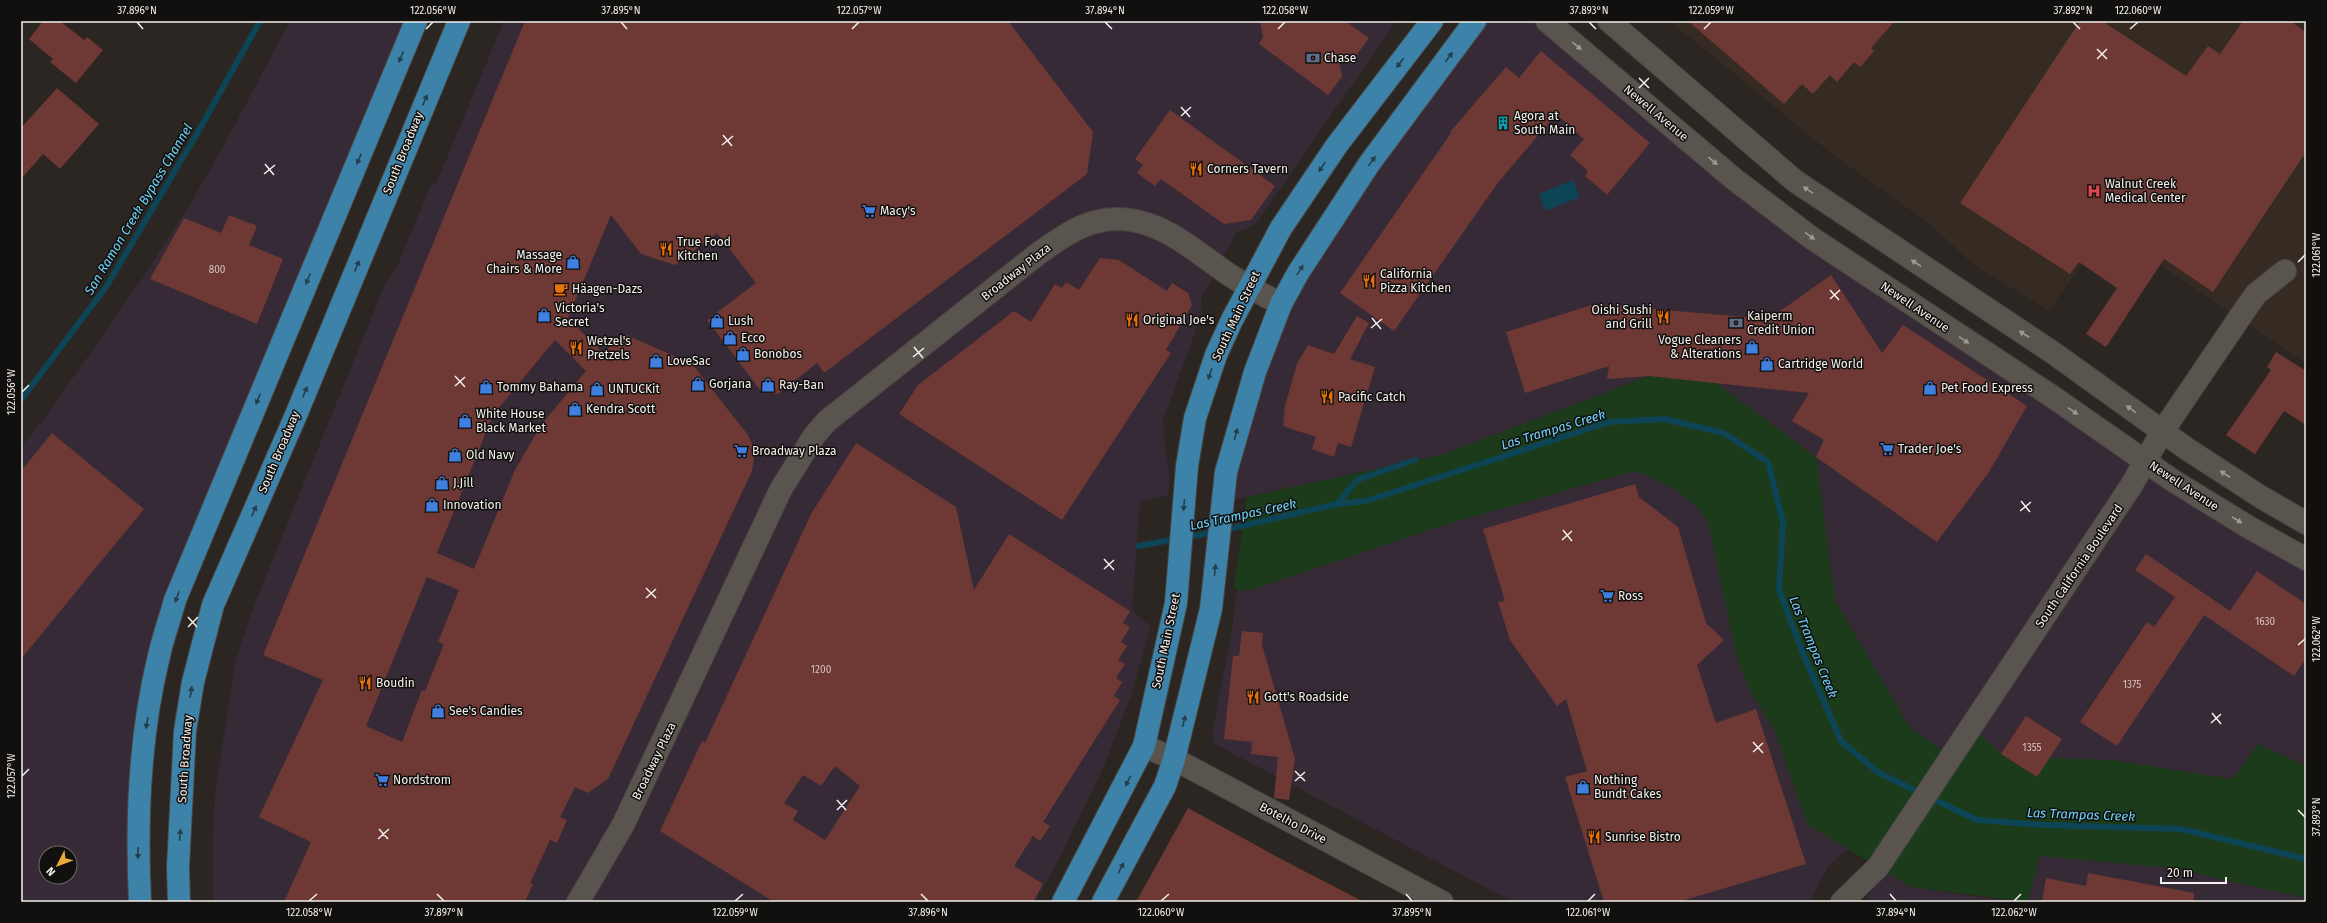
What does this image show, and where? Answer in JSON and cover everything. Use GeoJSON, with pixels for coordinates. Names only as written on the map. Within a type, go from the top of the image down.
{"type":"FeatureCollection","features":[{"type":"Feature","properties":{"kind":"main road"},"geometry":{"type":"LineString","coordinates":[[140,902],[138,855],[144,741],[158,656],[175,600],[416,21]]}},
{"type":"Feature","properties":{"kind":"main road","name":"South Broadway"},"geometry":{"type":"LineString","coordinates":[[179,902],[178,867],[185,731],[193,682],[213,605],[296,414],[459,21]]}},
{"type":"Feature","properties":{"kind":"main road","name":"South Main Street"},"geometry":{"type":"LineString","coordinates":[[1063,902],[1127,783],[1144,746],[1176,603],[1187,466],[1196,418],[1216,356],[1249,287],[1281,228],[1337,145],[1432,21]]}},
{"type":"Feature","properties":{"kind":"main road"},"geometry":{"type":"LineString","coordinates":[[1103,902],[1164,786],[1174,759],[1211,609],[1226,472],[1255,372],[1281,304],[1298,273],[1369,164],[1476,21]]}},
{"type":"Feature","properties":{"kind":"street","name":"Newell Avenue"},"geometry":{"type":"LineString","coordinates":[[1547,21],[1734,179],[1813,239],[2053,397],[2145,461],[2250,528],[2306,559]]}},
{"type":"Feature","properties":{"kind":"street"},"geometry":{"type":"LineString","coordinates":[[1609,21],[1795,181],[2052,352],[2162,432],[2261,497],[2306,523]]}},
{"type":"Feature","properties":{"kind":"street","name":"Broadway Plaza"},"geometry":{"type":"LineString","coordinates":[[578,902],[623,825],[781,489],[814,436],[827,421],[1039,253],[1054,242],[1093,222],[1114,218],[1160,227],[1194,248],[1249,287],[1281,304]]}},
{"type":"Feature","properties":{"kind":"street","name":"South California Boulevard"},"geometry":{"type":"LineString","coordinates":[[1842,902],[1878,867],[2131,486],[2162,432],[2256,294],[2285,271]]}},
{"type":"Feature","properties":{"kind":"street","name":"Botelho Drive"},"geometry":{"type":"LineString","coordinates":[[1144,746],[1174,759],[1442,902]]}},
{"type":"Feature","properties":{"kind":"street","name":"South California Boulevard"},"geometry":{"type":"LineString","coordinates":[[1866,902],[1878,867]]}},
{"type":"Feature","properties":{"kind":"shaded area"},"geometry":{"type":"Polygon","coordinates":[[[290,21],[416,21],[158,656],[140,902],[21,902],[21,447],[45,418],[146,273],[192,201],[229,136],[290,21]]]}},
{"type":"Feature","properties":{"kind":"shaded area","name":"Broadway Plaza"},"geometry":{"type":"Polygon","coordinates":[[[504,21],[1396,21],[1255,225],[1236,233],[1201,299],[1202,313],[1162,423],[1165,432],[1164,440],[1170,478],[1168,495],[1140,502],[1132,610],[1141,620],[1151,625],[1132,693],[1103,768],[1060,857],[1035,902],[213,902],[213,828],[216,787],[236,658],[257,598],[384,287],[396,269],[431,185],[436,184],[504,21]]]}},
{"type":"Feature","properties":{"kind":"shaded area"},"geometry":{"type":"Polygon","coordinates":[[[1475,21],[1547,21],[1734,179],[2306,559],[2306,766],[2258,744],[2233,779],[2112,760],[2050,758],[2037,777],[2001,754],[1951,756],[1910,728],[1835,600],[1816,457],[1649,376],[1444,454],[1223,502],[1269,337],[1475,21]]]}},
{"type":"Feature","properties":{"kind":"shaded area","name":"Walnut Creek Medical Center"},"geometry":{"type":"Polygon","coordinates":[[[1670,21],[2306,21],[2306,363],[2106,229],[2049,311],[1970,262],[1934,227],[1832,154],[1670,21]]]}},
{"type":"Feature","properties":{"kind":"shaded area"},"geometry":{"type":"Polygon","coordinates":[[[1634,471],[1660,480],[1681,492],[1699,508],[1708,523],[1750,691],[1774,729],[1808,825],[1849,848],[1828,866],[1810,902],[1513,902],[1215,744],[1212,735],[1232,631],[1237,591],[1254,589],[1444,525],[1634,471]]]}},
{"type":"Feature","properties":{"kind":"shaded area"},"geometry":{"type":"Polygon","coordinates":[[[2040,856],[2172,868],[2306,898],[2306,902],[2028,902],[2040,856]]]}},
{"type":"Feature","properties":{"kind":"shaded area"},"geometry":{"type":"Polygon","coordinates":[[[1878,867],[1911,887],[2015,902],[1866,902],[1878,867]]]}},
{"type":"Feature","properties":{"kind":"green space"},"geometry":{"type":"Polygon","coordinates":[[[1649,376],[1716,383],[1816,457],[1835,600],[1910,728],[1951,756],[1972,727],[2001,754],[2037,777],[2049,758],[2112,760],[2233,779],[2258,744],[2306,766],[2306,898],[2172,868],[2040,856],[2028,902],[1911,887],[1808,825],[1774,729],[1750,691],[1737,658],[1708,523],[1693,504],[1676,490],[1634,471],[1444,525],[1254,589],[1237,591],[1234,586],[1247,497],[1444,454],[1649,376]]]}},
{"type":"Feature","properties":{"kind":"water"},"geometry":{"type":"Polygon","coordinates":[[[1573,180],[1580,197],[1545,211],[1539,194],[1573,180]]]}},
{"type":"Feature","properties":{"kind":"building"},"geometry":{"type":"Polygon","coordinates":[[[43,21],[60,21],[84,40],[87,37],[103,50],[76,83],[50,62],[53,59],[29,39],[43,21]]]}},
{"type":"Feature","properties":{"kind":"building"},"geometry":{"type":"Polygon","coordinates":[[[525,21],[1008,21],[1093,132],[1087,174],[824,373],[817,363],[778,394],[761,391],[707,320],[756,283],[717,233],[675,265],[641,254],[611,215],[568,318],[603,353],[624,334],[692,364],[748,435],[755,451],[752,471],[608,779],[588,793],[575,787],[560,817],[567,820],[557,843],[550,840],[530,883],[533,884],[525,902],[284,902],[311,842],[259,817],[323,680],[263,655],[525,21]],[[555,340],[493,415],[437,553],[474,569],[515,470],[541,425],[586,371],[555,340]],[[427,577],[366,726],[402,742],[422,690],[425,691],[444,644],[438,642],[459,590],[427,577]]]}},
{"type":"Feature","properties":{"kind":"building","name":"Chase"},"geometry":{"type":"Polygon","coordinates":[[[1260,21],[1345,21],[1369,38],[1355,57],[1339,59],[1342,77],[1328,95],[1259,44],[1263,37],[1260,21]]]}},
{"type":"Feature","properties":{"kind":"building"},"geometry":{"type":"Polygon","coordinates":[[[1688,21],[1895,21],[1871,48],[1874,51],[1860,67],[1854,62],[1837,82],[1830,75],[1813,94],[1802,84],[1784,104],[1688,21]]]}},
{"type":"Feature","properties":{"kind":"building"},"geometry":{"type":"Polygon","coordinates":[[[2080,21],[2102,21],[2186,76],[2208,46],[2220,54],[2243,21],[2290,21],[2306,32],[2306,152],[2213,292],[2164,259],[2106,347],[2086,334],[2117,288],[2079,262],[2070,274],[1960,203],[2080,21]]]}},
{"type":"Feature","properties":{"kind":"building"},"geometry":{"type":"Polygon","coordinates":[[[1541,51],[1650,143],[1607,195],[1585,176],[1588,171],[1570,155],[1584,139],[1556,114],[1497,184],[1394,331],[1340,293],[1451,133],[1450,132],[1506,67],[1519,78],[1541,51]]]}},
{"type":"Feature","properties":{"kind":"building"},"geometry":{"type":"Polygon","coordinates":[[[57,88],[99,124],[60,169],[43,154],[21,179],[21,128],[57,88]]]}},
{"type":"Feature","properties":{"kind":"building","name":"Corners Tavern"},"geometry":{"type":"Polygon","coordinates":[[[1170,110],[1275,186],[1251,220],[1224,224],[1161,179],[1155,186],[1137,173],[1143,165],[1135,159],[1170,110]]]}},
{"type":"Feature","properties":{"kind":"building"},"geometry":{"type":"Polygon","coordinates":[[[229,215],[257,226],[249,245],[283,259],[257,324],[150,279],[184,218],[221,233],[229,215]]]}},
{"type":"Feature","properties":{"kind":"building"},"geometry":{"type":"Polygon","coordinates":[[[1100,258],[1119,260],[1167,291],[1172,283],[1188,293],[1192,305],[1166,350],[1171,353],[1062,520],[899,414],[918,385],[1014,311],[1031,322],[1055,284],[1062,288],[1066,282],[1079,290],[1100,258]]]}},
{"type":"Feature","properties":{"kind":"building"},"geometry":{"type":"Polygon","coordinates":[[[1831,275],[1882,353],[1903,325],[2027,406],[1989,472],[1937,542],[1816,457],[1824,440],[1792,421],[1809,393],[1649,376],[1607,379],[1609,366],[1525,393],[1506,332],[1595,304],[1769,319],[1831,275]]]}},
{"type":"Feature","properties":{"kind":"building"},"geometry":{"type":"Polygon","coordinates":[[[1357,316],[1369,323],[1350,359],[1375,367],[1351,447],[1338,443],[1334,457],[1312,449],[1316,437],[1283,426],[1285,406],[1297,364],[1308,345],[1334,354],[1357,316]]]}},
{"type":"Feature","properties":{"kind":"building"},"geometry":{"type":"Polygon","coordinates":[[[2276,352],[2306,371],[2306,425],[2284,411],[2255,454],[2226,435],[2271,370],[2267,367],[2276,352]]]}},
{"type":"Feature","properties":{"kind":"building"},"geometry":{"type":"Polygon","coordinates":[[[52,433],[144,509],[21,659],[21,471],[52,433]]]}},
{"type":"Feature","properties":{"kind":"building"},"geometry":{"type":"Polygon","coordinates":[[[856,443],[956,507],[974,590],[1009,534],[1130,611],[1123,623],[1130,627],[1121,642],[1127,646],[1118,660],[1125,664],[1116,678],[1122,682],[1114,696],[1120,700],[1043,822],[1050,826],[1040,841],[1033,836],[1014,866],[1043,884],[1033,902],[774,902],[660,831],[702,741],[705,743],[811,514],[856,443]],[[835,766],[821,786],[803,775],[784,803],[798,811],[793,820],[825,840],[860,786],[835,766]]]}},
{"type":"Feature","properties":{"kind":"building"},"geometry":{"type":"Polygon","coordinates":[[[1635,484],[1639,497],[1678,527],[1706,623],[1724,640],[1697,665],[1716,723],[1756,709],[1806,864],[1678,902],[1604,902],[1565,777],[1587,771],[1566,699],[1557,706],[1510,640],[1498,602],[1505,601],[1483,529],[1635,484]]]}},
{"type":"Feature","properties":{"kind":"building"},"geometry":{"type":"Polygon","coordinates":[[[2146,554],[2230,611],[2257,571],[2306,604],[2306,658],[2294,676],[2204,615],[2117,746],[2080,722],[2147,622],[2154,627],[2175,597],[2135,570],[2146,554]]]}},
{"type":"Feature","properties":{"kind":"building","name":"Gott's Roadside"},"geometry":{"type":"Polygon","coordinates":[[[1242,631],[1263,633],[1262,645],[1295,759],[1289,800],[1274,798],[1278,757],[1251,754],[1252,742],[1224,739],[1233,656],[1239,656],[1242,631]]]}},
{"type":"Feature","properties":{"kind":"building"},"geometry":{"type":"Polygon","coordinates":[[[2026,716],[2062,739],[2037,777],[2001,754],[2026,716]]]}},
{"type":"Feature","properties":{"kind":"building"},"geometry":{"type":"Polygon","coordinates":[[[1188,808],[1281,859],[1364,902],[1136,902],[1188,808]]]}},
{"type":"Feature","properties":{"kind":"building"},"geometry":{"type":"Polygon","coordinates":[[[2088,873],[2194,893],[2194,902],[2042,902],[2046,878],[2086,886],[2088,873]]]}},
{"type":"Feature","properties":{"kind":"waterway","name":"San Ramon Creek Bypass Channel"},"geometry":{"type":"LineString","coordinates":[[21,400],[106,287],[198,132],[260,21]]}},
{"type":"Feature","properties":{"kind":"waterway","name":"Las Trampas Creek"},"geometry":{"type":"LineString","coordinates":[[1224,530],[1337,504],[1366,501],[1609,422],[1665,419],[1724,433],[1768,462],[1783,522],[1779,590],[1804,656],[1841,741],[1879,773],[1977,820],[2045,825],[2181,829],[2306,859]]}},
{"type":"Feature","properties":{"kind":"waterway"},"geometry":{"type":"LineString","coordinates":[[1337,504],[1357,480],[1415,460]]}},
{"type":"Feature","properties":{"kind":"waterway","name":"Las Trampas Creek"},"geometry":{"type":"LineString","coordinates":[[1138,546],[1215,532]]}},
{"type":"Feature","properties":{"kind":"place","name":"Chase"},"geometry":{"type":"Point","coordinates":[1313,58]}},
{"type":"Feature","properties":{"kind":"place","name":"Agora at South Main"},"geometry":{"type":"Point","coordinates":[1503,123]}},
{"type":"Feature","properties":{"kind":"place","name":"Corners Tavern"},"geometry":{"type":"Point","coordinates":[1196,169]}},
{"type":"Feature","properties":{"kind":"place","name":"Walnut Creek Medical Center"},"geometry":{"type":"Point","coordinates":[2094,191]}},
{"type":"Feature","properties":{"kind":"place","name":"Macy's"},"geometry":{"type":"Point","coordinates":[869,211]}},
{"type":"Feature","properties":{"kind":"place","name":"True Food Kitchen"},"geometry":{"type":"Point","coordinates":[666,249]}},
{"type":"Feature","properties":{"kind":"place","name":"Massage Chairs & More"},"geometry":{"type":"Point","coordinates":[573,262]}},
{"type":"Feature","properties":{"kind":"place","name":"California Pizza Kitchen"},"geometry":{"type":"Point","coordinates":[1369,281]}},
{"type":"Feature","properties":{"kind":"place","name":"Häagen-Dazs"},"geometry":{"type":"Point","coordinates":[561,289]}},
{"type":"Feature","properties":{"kind":"place","name":"Victoria's Secret"},"geometry":{"type":"Point","coordinates":[544,315]}},
{"type":"Feature","properties":{"kind":"place","name":"Oishi Sushi and Grill"},"geometry":{"type":"Point","coordinates":[1663,317]}},
{"type":"Feature","properties":{"kind":"place","name":"Original Joe's"},"geometry":{"type":"Point","coordinates":[1132,320]}},
{"type":"Feature","properties":{"kind":"place","name":"Lush"},"geometry":{"type":"Point","coordinates":[717,321]}},
{"type":"Feature","properties":{"kind":"place","name":"Kaiperm Credit Union"},"geometry":{"type":"Point","coordinates":[1736,323]}},
{"type":"Feature","properties":{"kind":"place","name":"Ecco"},"geometry":{"type":"Point","coordinates":[730,338]}},
{"type":"Feature","properties":{"kind":"place","name":"Vogue Cleaners & Alterations"},"geometry":{"type":"Point","coordinates":[1752,347]}},
{"type":"Feature","properties":{"kind":"place","name":"Wetzel's Pretzels"},"geometry":{"type":"Point","coordinates":[576,348]}},
{"type":"Feature","properties":{"kind":"place","name":"Bonobos"},"geometry":{"type":"Point","coordinates":[743,354]}},
{"type":"Feature","properties":{"kind":"place","name":"LoveSac"},"geometry":{"type":"Point","coordinates":[656,361]}},
{"type":"Feature","properties":{"kind":"place","name":"Cartridge World"},"geometry":{"type":"Point","coordinates":[1767,364]}},
{"type":"Feature","properties":{"kind":"place","name":"Gorjana"},"geometry":{"type":"Point","coordinates":[698,384]}},
{"type":"Feature","properties":{"kind":"place","name":"Ray-Ban"},"geometry":{"type":"Point","coordinates":[768,385]}},
{"type":"Feature","properties":{"kind":"place","name":"Tommy Bahama"},"geometry":{"type":"Point","coordinates":[486,387]}},
{"type":"Feature","properties":{"kind":"place","name":"Pet Food Express"},"geometry":{"type":"Point","coordinates":[1930,388]}},
{"type":"Feature","properties":{"kind":"place","name":"UNTUCKit"},"geometry":{"type":"Point","coordinates":[597,389]}},
{"type":"Feature","properties":{"kind":"place","name":"Pacific Catch"},"geometry":{"type":"Point","coordinates":[1327,397]}},
{"type":"Feature","properties":{"kind":"place","name":"Kendra Scott"},"geometry":{"type":"Point","coordinates":[575,409]}},
{"type":"Feature","properties":{"kind":"place","name":"White House Black Market"},"geometry":{"type":"Point","coordinates":[465,421]}},
{"type":"Feature","properties":{"kind":"place","name":"Trader Joe's"},"geometry":{"type":"Point","coordinates":[1887,449]}},
{"type":"Feature","properties":{"kind":"place","name":"Broadway Plaza"},"geometry":{"type":"Point","coordinates":[741,451]}},
{"type":"Feature","properties":{"kind":"place","name":"Old Navy"},"geometry":{"type":"Point","coordinates":[455,455]}},
{"type":"Feature","properties":{"kind":"place","name":"J.Jill"},"geometry":{"type":"Point","coordinates":[442,483]}},
{"type":"Feature","properties":{"kind":"place","name":"Innovation"},"geometry":{"type":"Point","coordinates":[432,505]}},
{"type":"Feature","properties":{"kind":"place","name":"Ross"},"geometry":{"type":"Point","coordinates":[1607,596]}},
{"type":"Feature","properties":{"kind":"place","name":"Boudin"},"geometry":{"type":"Point","coordinates":[365,683]}},
{"type":"Feature","properties":{"kind":"place","name":"Gott's Roadside"},"geometry":{"type":"Point","coordinates":[1253,697]}},
{"type":"Feature","properties":{"kind":"place","name":"See's Candies"},"geometry":{"type":"Point","coordinates":[438,711]}},
{"type":"Feature","properties":{"kind":"place","name":"Nordstrom"},"geometry":{"type":"Point","coordinates":[382,780]}},
{"type":"Feature","properties":{"kind":"place","name":"Nothing Bundt Cakes"},"geometry":{"type":"Point","coordinates":[1583,787]}},
{"type":"Feature","properties":{"kind":"place","name":"Sunrise Bistro"},"geometry":{"type":"Point","coordinates":[1594,837]}}]}
